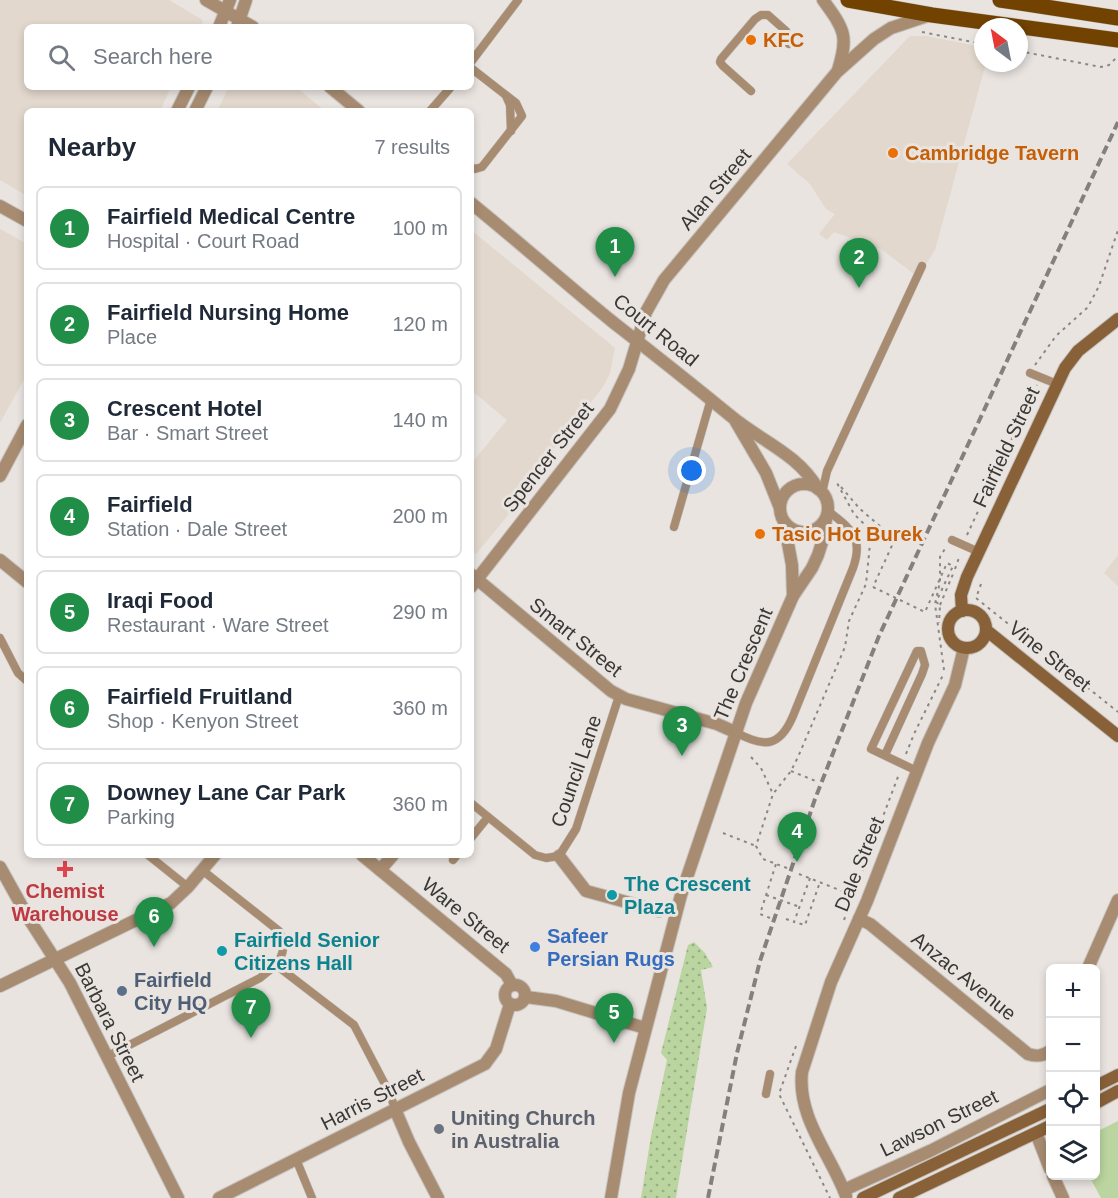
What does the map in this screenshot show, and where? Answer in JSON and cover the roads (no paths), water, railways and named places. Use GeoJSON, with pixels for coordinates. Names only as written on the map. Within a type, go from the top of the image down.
{"type":"FeatureCollection","features":[{"type":"Feature","properties":{"kind":"main road"},"geometry":{"type":"LineString","coordinates":[[848,0],[932,15],[1112,39]]}},
{"type":"Feature","properties":{"kind":"main road"},"geometry":{"type":"LineString","coordinates":[[1000,0],[1116,18]]}},
{"type":"Feature","properties":{"kind":"main road","name":"Fairfield Street"},"geometry":{"type":"LineString","coordinates":[[962,611],[961,595],[1057,384],[1070,360],[1078,351],[1118,319]]}},
{"type":"Feature","properties":{"kind":"main road"},"geometry":{"type":"LineString","coordinates":[[962,611],[974,611],[986,624],[985,635],[979,644],[964,648],[953,642],[949,631],[952,619],[962,611]]}},
{"type":"Feature","properties":{"kind":"main road","name":"Vine Street"},"geometry":{"type":"LineString","coordinates":[[986,630],[1118,736]]}},
{"type":"Feature","properties":{"kind":"main road"},"geometry":{"type":"LineString","coordinates":[[1100,1084],[1118,1075]]}},
{"type":"Feature","properties":{"kind":"main road"},"geometry":{"type":"LineString","coordinates":[[1100,1100],[1118,1091]]}},
{"type":"Feature","properties":{"kind":"main road","name":"Lawson Street"},"geometry":{"type":"LineString","coordinates":[[863,1198],[1046,1111]]}},
{"type":"Feature","properties":{"kind":"main road"},"geometry":{"type":"LineString","coordinates":[[899,1198],[1046,1128]]}},
{"type":"Feature","properties":{"kind":"street"},"geometry":{"type":"LineString","coordinates":[[206,0],[229,6],[239,23]]}},
{"type":"Feature","properties":{"kind":"street"},"geometry":{"type":"LineString","coordinates":[[239,23],[246,0]]}},
{"type":"Feature","properties":{"kind":"street","name":"Alan Street"},"geometry":{"type":"LineString","coordinates":[[823,0],[843,31],[845,43],[837,72]]}},
{"type":"Feature","properties":{"kind":"street"},"geometry":{"type":"LineString","coordinates":[[220,24],[229,6]]}},
{"type":"Feature","properties":{"kind":"street","name":"Alan Street"},"geometry":{"type":"LineString","coordinates":[[637,340],[651,301],[664,280],[837,72],[874,39],[891,28],[909,20],[932,15]]}},
{"type":"Feature","properties":{"kind":"street"},"geometry":{"type":"LineString","coordinates":[[178,108],[188,90]]}},
{"type":"Feature","properties":{"kind":"street"},"geometry":{"type":"LineString","coordinates":[[196,108],[206,90]]}},
{"type":"Feature","properties":{"kind":"street"},"geometry":{"type":"LineString","coordinates":[[334,90],[355,108]]}},
{"type":"Feature","properties":{"kind":"street","name":"Court Road"},"geometry":{"type":"LineString","coordinates":[[474,205],[734,418],[795,461],[812,478],[820,491]]}},
{"type":"Feature","properties":{"kind":"street"},"geometry":{"type":"LineString","coordinates":[[0,206],[24,219]]}},
{"type":"Feature","properties":{"kind":"street","name":"Spencer Street"},"geometry":{"type":"LineString","coordinates":[[474,579],[610,409],[622,387],[637,340]]}},
{"type":"Feature","properties":{"kind":"street","name":"Court Road"},"geometry":{"type":"LineString","coordinates":[[734,418],[761,465],[780,508]]}},
{"type":"Feature","properties":{"kind":"street"},"geometry":{"type":"LineString","coordinates":[[0,476],[24,431]]}},
{"type":"Feature","properties":{"kind":"street"},"geometry":{"type":"LineString","coordinates":[[797,486],[811,486],[820,491],[826,499],[827,515],[824,536],[812,568],[793,596],[792,565],[780,508],[785,494],[797,486]]}},
{"type":"Feature","properties":{"kind":"street"},"geometry":{"type":"LineString","coordinates":[[784,522],[795,531],[802,532],[816,529],[827,515]]}},
{"type":"Feature","properties":{"kind":"street"},"geometry":{"type":"LineString","coordinates":[[0,560],[24,580]]}},
{"type":"Feature","properties":{"kind":"street","name":"Smart Street"},"geometry":{"type":"LineString","coordinates":[[474,581],[619,696],[717,724],[735,732]]}},
{"type":"Feature","properties":{"kind":"street","name":"The Crescent"},"geometry":{"type":"LineString","coordinates":[[611,1198],[629,1093],[676,912],[735,732],[793,596]]}},
{"type":"Feature","properties":{"kind":"street","name":"Dale Street"},"geometry":{"type":"LineString","coordinates":[[845,1193],[816,1133],[803,1098],[802,1072],[831,982],[859,919],[916,771],[956,685],[964,648]]}},
{"type":"Feature","properties":{"kind":"street"},"geometry":{"type":"LineString","coordinates":[[559,856],[586,891],[659,911]]}},
{"type":"Feature","properties":{"kind":"street"},"geometry":{"type":"LineString","coordinates":[[0,986],[171,903],[212,858]]}},
{"type":"Feature","properties":{"kind":"street","name":"Ware Street"},"geometry":{"type":"LineString","coordinates":[[366,858],[506,974],[512,985]]}},
{"type":"Feature","properties":{"kind":"street"},"geometry":{"type":"LineString","coordinates":[[380,870],[390,858]]}},
{"type":"Feature","properties":{"kind":"street","name":"Barbara Street"},"geometry":{"type":"LineString","coordinates":[[0,867],[29,920],[70,983],[178,1198]]}},
{"type":"Feature","properties":{"kind":"street"},"geometry":{"type":"LineString","coordinates":[[1090,964],[1118,900]]}},
{"type":"Feature","properties":{"kind":"street","name":"Anzac Avenue"},"geometry":{"type":"LineString","coordinates":[[859,919],[870,924],[1028,1054],[1036,1057],[1046,1054]]}},
{"type":"Feature","properties":{"kind":"street"},"geometry":{"type":"LineString","coordinates":[[512,985],[523,988],[526,997],[518,1006],[510,1005],[506,1001],[506,992],[512,985]]}},
{"type":"Feature","properties":{"kind":"street"},"geometry":{"type":"LineString","coordinates":[[526,997],[566,1004],[645,1028]]}},
{"type":"Feature","properties":{"kind":"street","name":"Harris Street"},"geometry":{"type":"LineString","coordinates":[[219,1198],[489,1060],[496,1049],[510,1005]]}},
{"type":"Feature","properties":{"kind":"street","name":"Lawson Street"},"geometry":{"type":"LineString","coordinates":[[845,1193],[1046,1092]]}},
{"type":"Feature","properties":{"kind":"street"},"geometry":{"type":"LineString","coordinates":[[395,1109],[438,1198]]}},
{"type":"Feature","properties":{"kind":"street"},"geometry":{"type":"LineString","coordinates":[[1036,1133],[1046,1158]]}},
{"type":"Feature","properties":{"kind":"street"},"geometry":{"type":"LineString","coordinates":[[1055,1180],[1063,1198]]}},
{"type":"Feature","properties":{"kind":"lane"},"geometry":{"type":"LineString","coordinates":[[474,58],[518,0]]}},
{"type":"Feature","properties":{"kind":"lane"},"geometry":{"type":"LineString","coordinates":[[751,91],[723,66],[721,59],[761,15],[768,15],[786,31],[790,39],[789,45]]}},
{"type":"Feature","properties":{"kind":"lane"},"geometry":{"type":"LineString","coordinates":[[474,70],[516,103],[521,112],[519,121],[482,167],[474,168]]}},
{"type":"Feature","properties":{"kind":"lane"},"geometry":{"type":"LineString","coordinates":[[433,108],[448,90]]}},
{"type":"Feature","properties":{"kind":"lane"},"geometry":{"type":"LineString","coordinates":[[820,491],[827,471],[922,266]]}},
{"type":"Feature","properties":{"kind":"lane"},"geometry":{"type":"LineString","coordinates":[[1030,373],[1057,384]]}},
{"type":"Feature","properties":{"kind":"lane"},"geometry":{"type":"LineString","coordinates":[[674,527],[711,399]]}},
{"type":"Feature","properties":{"kind":"lane"},"geometry":{"type":"LineString","coordinates":[[735,732],[754,742],[768,742],[782,735],[792,720],[856,560],[857,544],[853,532],[827,515]]}},
{"type":"Feature","properties":{"kind":"lane"},"geometry":{"type":"LineString","coordinates":[[952,540],[979,552]]}},
{"type":"Feature","properties":{"kind":"lane"},"geometry":{"type":"LineString","coordinates":[[0,638],[18,673],[24,678]]}},
{"type":"Feature","properties":{"kind":"lane"},"geometry":{"type":"LineString","coordinates":[[885,755],[922,674],[925,664],[921,651],[917,651],[871,750],[916,771]]}},
{"type":"Feature","properties":{"kind":"lane","name":"Council Lane"},"geometry":{"type":"LineString","coordinates":[[474,805],[534,855],[546,858],[559,856],[576,829],[619,696]]}},
{"type":"Feature","properties":{"kind":"lane"},"geometry":{"type":"LineString","coordinates":[[474,834],[488,817]]}},
{"type":"Feature","properties":{"kind":"lane"},"geometry":{"type":"LineString","coordinates":[[152,858],[188,887]]}},
{"type":"Feature","properties":{"kind":"lane"},"geometry":{"type":"LineString","coordinates":[[106,1057],[260,978],[282,957],[284,942],[279,932],[202,870]]}},
{"type":"Feature","properties":{"kind":"lane"},"geometry":{"type":"LineString","coordinates":[[276,965],[357,1029],[390,1094],[395,1109]]}},
{"type":"Feature","properties":{"kind":"lane"},"geometry":{"type":"LineString","coordinates":[[766,1094],[770,1074]]}},
{"type":"Feature","properties":{"kind":"lane"},"geometry":{"type":"LineString","coordinates":[[296,1159],[312,1198]]}},
{"type":"Feature","properties":{"kind":"railway"},"geometry":{"type":"LineString","coordinates":[[708,1198],[737,1053],[760,961],[815,799],[879,636],[1118,122]]}},
{"type":"Feature","properties":{"kind":"place","name":"KFC"},"geometry":{"type":"Point","coordinates":[751,40]}},
{"type":"Feature","properties":{"kind":"place","name":"Cambridge Tavern"},"geometry":{"type":"Point","coordinates":[893,153]}},
{"type":"Feature","properties":{"kind":"place","name":"Fairfield Medical Centre"},"geometry":{"type":"Point","coordinates":[615,277]}},
{"type":"Feature","properties":{"kind":"place","name":"Fairfield Nursing Home"},"geometry":{"type":"Point","coordinates":[859,288]}},
{"type":"Feature","properties":{"kind":"place","name":"Tasic Hot Burek"},"geometry":{"type":"Point","coordinates":[760,534]}},
{"type":"Feature","properties":{"kind":"place","name":"Crescent Hotel"},"geometry":{"type":"Point","coordinates":[682,756]}},
{"type":"Feature","properties":{"kind":"place","name":"Fairfield"},"geometry":{"type":"Point","coordinates":[797,862]}},
{"type":"Feature","properties":{"kind":"place","name":"Chemist Warehouse"},"geometry":{"type":"Point","coordinates":[65,869]}},
{"type":"Feature","properties":{"kind":"place","name":"The Crescent Plaza"},"geometry":{"type":"Point","coordinates":[612,895]}},
{"type":"Feature","properties":{"kind":"place","name":"Fairfield Fruitland"},"geometry":{"type":"Point","coordinates":[154,947]}},
{"type":"Feature","properties":{"kind":"place","name":"Safeer Persian Rugs"},"geometry":{"type":"Point","coordinates":[535,947]}},
{"type":"Feature","properties":{"kind":"place","name":"Fairfield Senior Citizens Hall"},"geometry":{"type":"Point","coordinates":[222,951]}},
{"type":"Feature","properties":{"kind":"place","name":"Fairfield City HQ"},"geometry":{"type":"Point","coordinates":[122,991]}},
{"type":"Feature","properties":{"kind":"place","name":"Downey Lane Car Park"},"geometry":{"type":"Point","coordinates":[251,1038]}},
{"type":"Feature","properties":{"kind":"place","name":"Iraqi Food"},"geometry":{"type":"Point","coordinates":[614,1043]}},
{"type":"Feature","properties":{"kind":"place","name":"Uniting Church in Australia"},"geometry":{"type":"Point","coordinates":[439,1129]}}]}
